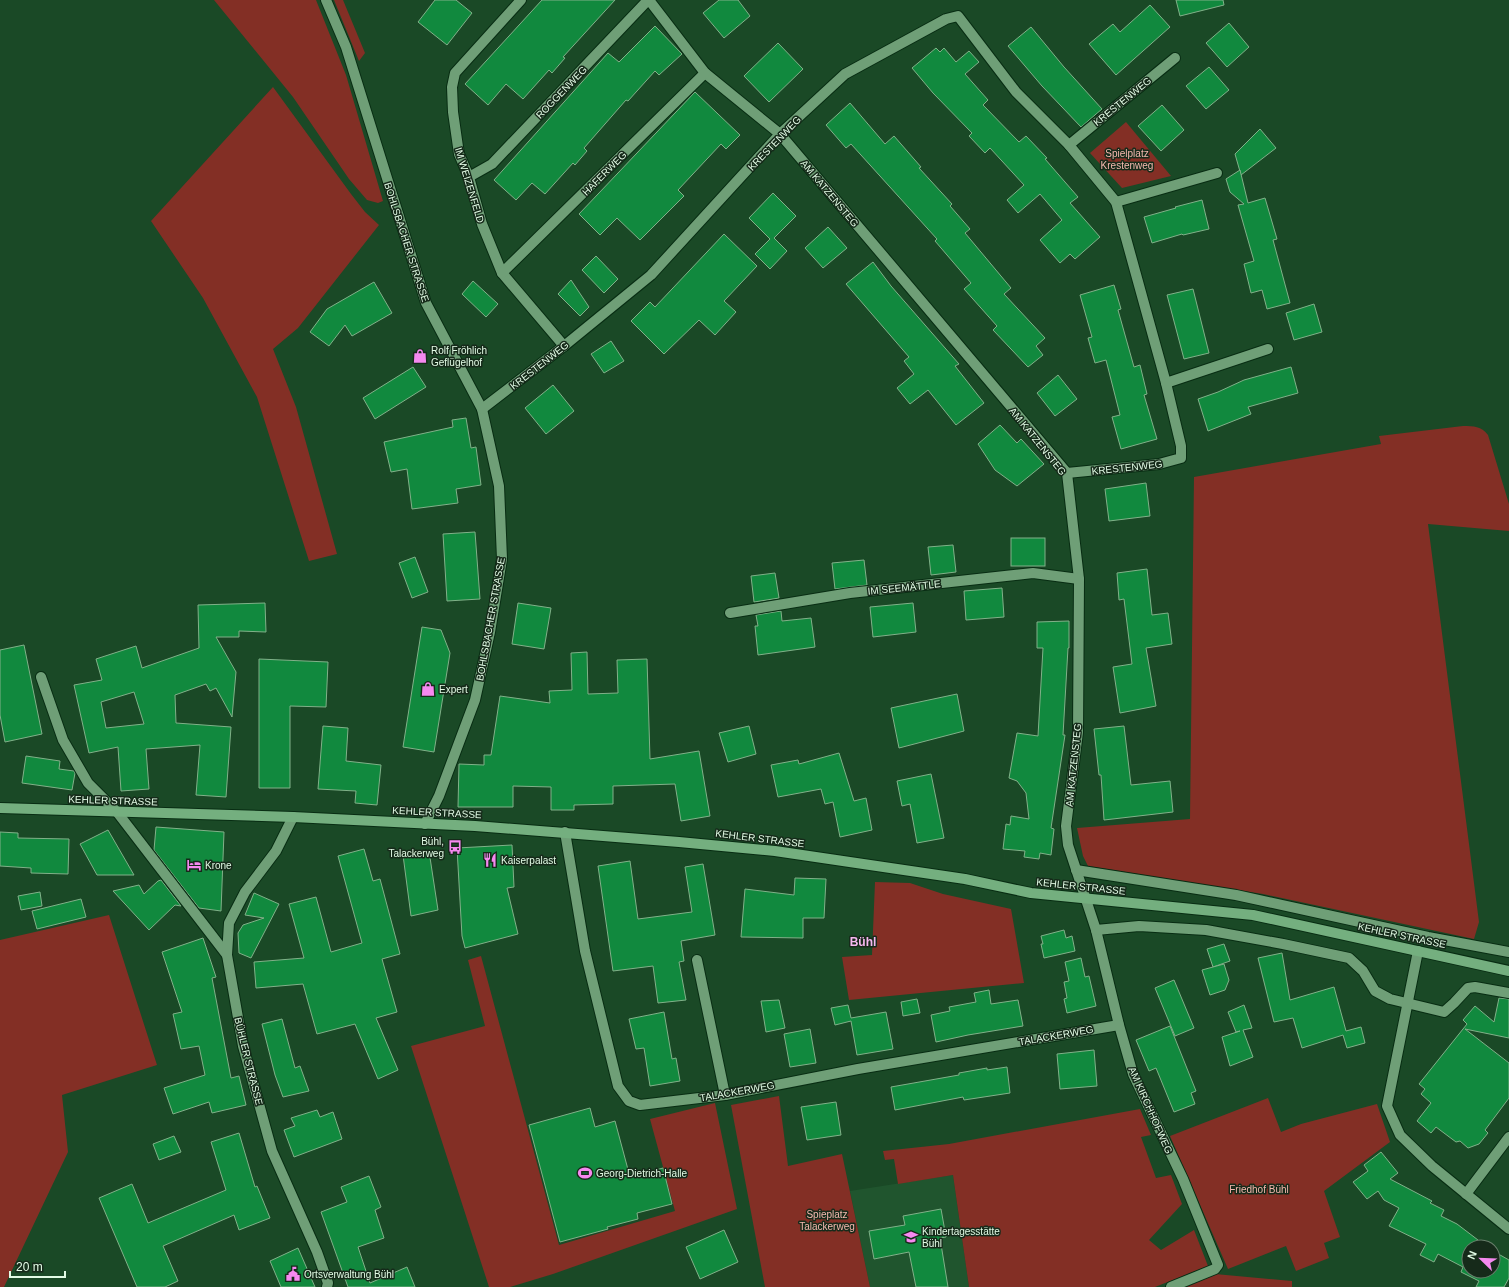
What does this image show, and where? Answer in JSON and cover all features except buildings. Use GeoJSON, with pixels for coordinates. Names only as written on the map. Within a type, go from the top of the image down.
{"type":"FeatureCollection","features":[{"type":"Feature","properties":{"kind":"main road","name":"KEHLER STRASSE"},"geometry":{"type":"LineString","coordinates":[[0,808],[293,817],[425,824],[565,832],[775,851],[965,879],[1031,893],[1253,915],[1509,971]]}},
{"type":"Feature","properties":{"kind":"street","name":"BOHLSBACHER STRASSE"},"geometry":{"type":"LineString","coordinates":[[326,0],[346,47],[426,303],[482,410],[499,486],[502,559],[490,632],[475,700],[439,796],[425,824]]}},
{"type":"Feature","properties":{"kind":"street","name":"IM WEIZENFELD"},"geometry":{"type":"LineString","coordinates":[[521,0],[455,73],[452,87],[453,112],[459,154],[469,177],[482,224],[502,273],[564,346]]}},
{"type":"Feature","properties":{"kind":"street","name":"ROGGENWEG"},"geometry":{"type":"LineString","coordinates":[[469,177],[492,164],[649,0]]}},
{"type":"Feature","properties":{"kind":"street"},"geometry":{"type":"LineString","coordinates":[[649,0],[705,73],[780,134]]}},
{"type":"Feature","properties":{"kind":"street","name":"KRESTENWEG"},"geometry":{"type":"LineString","coordinates":[[482,410],[564,346],[650,275],[780,134],[845,74],[946,19],[958,16],[1016,92],[1069,145],[1116,202],[1182,446],[1181,458],[1159,464],[1067,473]]}},
{"type":"Feature","properties":{"kind":"street","name":"KRESTENWEG"},"geometry":{"type":"LineString","coordinates":[[1069,145],[1175,58]]}},
{"type":"Feature","properties":{"kind":"street","name":"HAFERWEG"},"geometry":{"type":"LineString","coordinates":[[502,273],[705,73]]}},
{"type":"Feature","properties":{"kind":"street","name":"AM KATZENSTEG"},"geometry":{"type":"LineString","coordinates":[[780,134],[1067,473],[1079,579],[1078,732],[1066,826],[1068,845],[1087,898]]}},
{"type":"Feature","properties":{"kind":"street"},"geometry":{"type":"LineString","coordinates":[[1116,202],[1217,173]]}},
{"type":"Feature","properties":{"kind":"street"},"geometry":{"type":"LineString","coordinates":[[1166,383],[1268,349]]}},
{"type":"Feature","properties":{"kind":"street","name":"IM SEEMÄTTLE"},"geometry":{"type":"LineString","coordinates":[[730,613],[850,593],[1033,573],[1079,579]]}},
{"type":"Feature","properties":{"kind":"street"},"geometry":{"type":"LineString","coordinates":[[41,676],[64,740],[88,782],[117,812],[227,955]]}},
{"type":"Feature","properties":{"kind":"street","name":"BÜHLER STRASSE"},"geometry":{"type":"LineString","coordinates":[[293,817],[276,851],[245,892],[229,923],[227,955],[243,1046],[272,1152],[317,1252],[328,1283],[327,1287]]}},
{"type":"Feature","properties":{"kind":"street","name":"TALACKERWEG"},"geometry":{"type":"LineString","coordinates":[[565,832],[585,951],[618,1086],[629,1100],[640,1105],[725,1095],[858,1069],[1119,1025]]}},
{"type":"Feature","properties":{"kind":"street"},"geometry":{"type":"LineString","coordinates":[[1076,870],[1236,895],[1428,937],[1509,952]]}},
{"type":"Feature","properties":{"kind":"street","name":"AM KIRCHHOFWEG"},"geometry":{"type":"LineString","coordinates":[[1087,898],[1133,1074],[1183,1179],[1218,1264],[1215,1269],[1171,1287]]}},
{"type":"Feature","properties":{"kind":"street"},"geometry":{"type":"LineString","coordinates":[[1096,930],[1139,926],[1206,930],[1349,958],[1364,971],[1375,991],[1390,999],[1408,1002],[1444,1012],[1468,988],[1475,987],[1509,993]]}},
{"type":"Feature","properties":{"kind":"street"},"geometry":{"type":"LineString","coordinates":[[1418,951],[1387,1106],[1400,1135],[1432,1166],[1509,1228]]}},
{"type":"Feature","properties":{"kind":"street"},"geometry":{"type":"LineString","coordinates":[[697,960],[725,1095]]}},
{"type":"Feature","properties":{"kind":"street"},"geometry":{"type":"LineString","coordinates":[[1466,1194],[1509,1138]]}},
{"type":"Feature","properties":{"kind":"shaded area","name":"Kindertagesstätte Bühl"},"geometry":{"type":"Polygon","coordinates":[[[953,1175],[969,1287],[870,1287],[850,1191],[953,1175]]]}},
{"type":"Feature","properties":{"kind":"green space"},"geometry":{"type":"Polygon","coordinates":[[[214,0],[316,0],[346,75],[383,201],[378,203],[367,200],[349,179],[293,97],[214,0]]]}},
{"type":"Feature","properties":{"kind":"green space"},"geometry":{"type":"Polygon","coordinates":[[[334,0],[343,0],[365,53],[359,61],[334,0]]]}},
{"type":"Feature","properties":{"kind":"green space"},"geometry":{"type":"Polygon","coordinates":[[[273,87],[351,194],[365,212],[379,225],[298,328],[273,349],[296,407],[337,554],[309,561],[257,397],[203,298],[151,221],[273,87]]]}},
{"type":"Feature","properties":{"kind":"green space","name":"Spielplatz Krestenweg"},"geometry":{"type":"Polygon","coordinates":[[[1126,122],[1171,176],[1122,188],[1090,153],[1126,122]]]}},
{"type":"Feature","properties":{"kind":"green space"},"geometry":{"type":"Polygon","coordinates":[[[1463,426],[1477,427],[1488,435],[1509,504],[1509,531],[1428,524],[1479,922],[1474,939],[1263,894],[1088,866],[1083,856],[1077,828],[1190,819],[1194,477],[1381,444],[1379,436],[1463,426]]]}},
{"type":"Feature","properties":{"kind":"green space"},"geometry":{"type":"Polygon","coordinates":[[[875,882],[910,883],[943,894],[1011,909],[1024,983],[849,1000],[842,957],[872,955],[875,882]]]}},
{"type":"Feature","properties":{"kind":"green space"},"geometry":{"type":"Polygon","coordinates":[[[109,915],[157,1065],[62,1095],[68,1152],[4,1287],[0,1287],[0,940],[109,915]]]}},
{"type":"Feature","properties":{"kind":"green space"},"geometry":{"type":"Polygon","coordinates":[[[481,956],[559,1245],[675,1211],[650,1119],[715,1103],[737,1209],[553,1274],[510,1287],[489,1287],[411,1046],[485,1026],[468,960],[481,956]]]}},
{"type":"Feature","properties":{"kind":"green space","name":"Spieplatz Talackerweg"},"geometry":{"type":"Polygon","coordinates":[[[779,1096],[788,1166],[842,1154],[870,1287],[765,1287],[731,1105],[779,1096]]]}},
{"type":"Feature","properties":{"kind":"green space","name":"Friedhof Bühl"},"geometry":{"type":"Polygon","coordinates":[[[1268,1098],[1281,1132],[1301,1124],[1377,1104],[1390,1142],[1324,1191],[1340,1237],[1324,1243],[1329,1258],[1296,1271],[1286,1246],[1228,1269],[1170,1136],[1268,1098]]]}},
{"type":"Feature","properties":{"kind":"green space"},"geometry":{"type":"Polygon","coordinates":[[[1140,1109],[1151,1135],[1141,1137],[1156,1178],[1171,1175],[1182,1204],[1149,1240],[1161,1250],[1194,1230],[1208,1266],[1155,1287],[969,1287],[953,1175],[898,1184],[894,1159],[885,1160],[883,1151],[949,1144],[1140,1109]]]}},
{"type":"Feature","properties":{"kind":"green space"},"geometry":{"type":"Polygon","coordinates":[[[1215,1274],[1292,1281],[1292,1287],[1185,1287],[1215,1274]]]}},
{"type":"Feature","properties":{"kind":"place","name":"Rolf Fröhlich Geflügelhof"},"geometry":{"type":"Point","coordinates":[420,356]}},
{"type":"Feature","properties":{"kind":"place","name":"Expert"},"geometry":{"type":"Point","coordinates":[428,689]}},
{"type":"Feature","properties":{"kind":"place","name":"Bühl, Talackerweg"},"geometry":{"type":"Point","coordinates":[455,847]}},
{"type":"Feature","properties":{"kind":"place","name":"Kaiserpalast"},"geometry":{"type":"Point","coordinates":[490,860]}},
{"type":"Feature","properties":{"kind":"place","name":"Krone"},"geometry":{"type":"Point","coordinates":[194,865]}},
{"type":"Feature","properties":{"kind":"place","name":"Georg-Dietrich-Halle"},"geometry":{"type":"Point","coordinates":[585,1173]}},
{"type":"Feature","properties":{"kind":"place","name":"Kindertagesstätte Bühl"},"geometry":{"type":"Point","coordinates":[911,1237]}},
{"type":"Feature","properties":{"kind":"place","name":"Ortsverwaltung Bühl"},"geometry":{"type":"Point","coordinates":[293,1274]}},
{"type":"Feature","properties":{"kind":"district","name":"Bühl"},"geometry":{"type":"Point","coordinates":[863,942]}}]}
